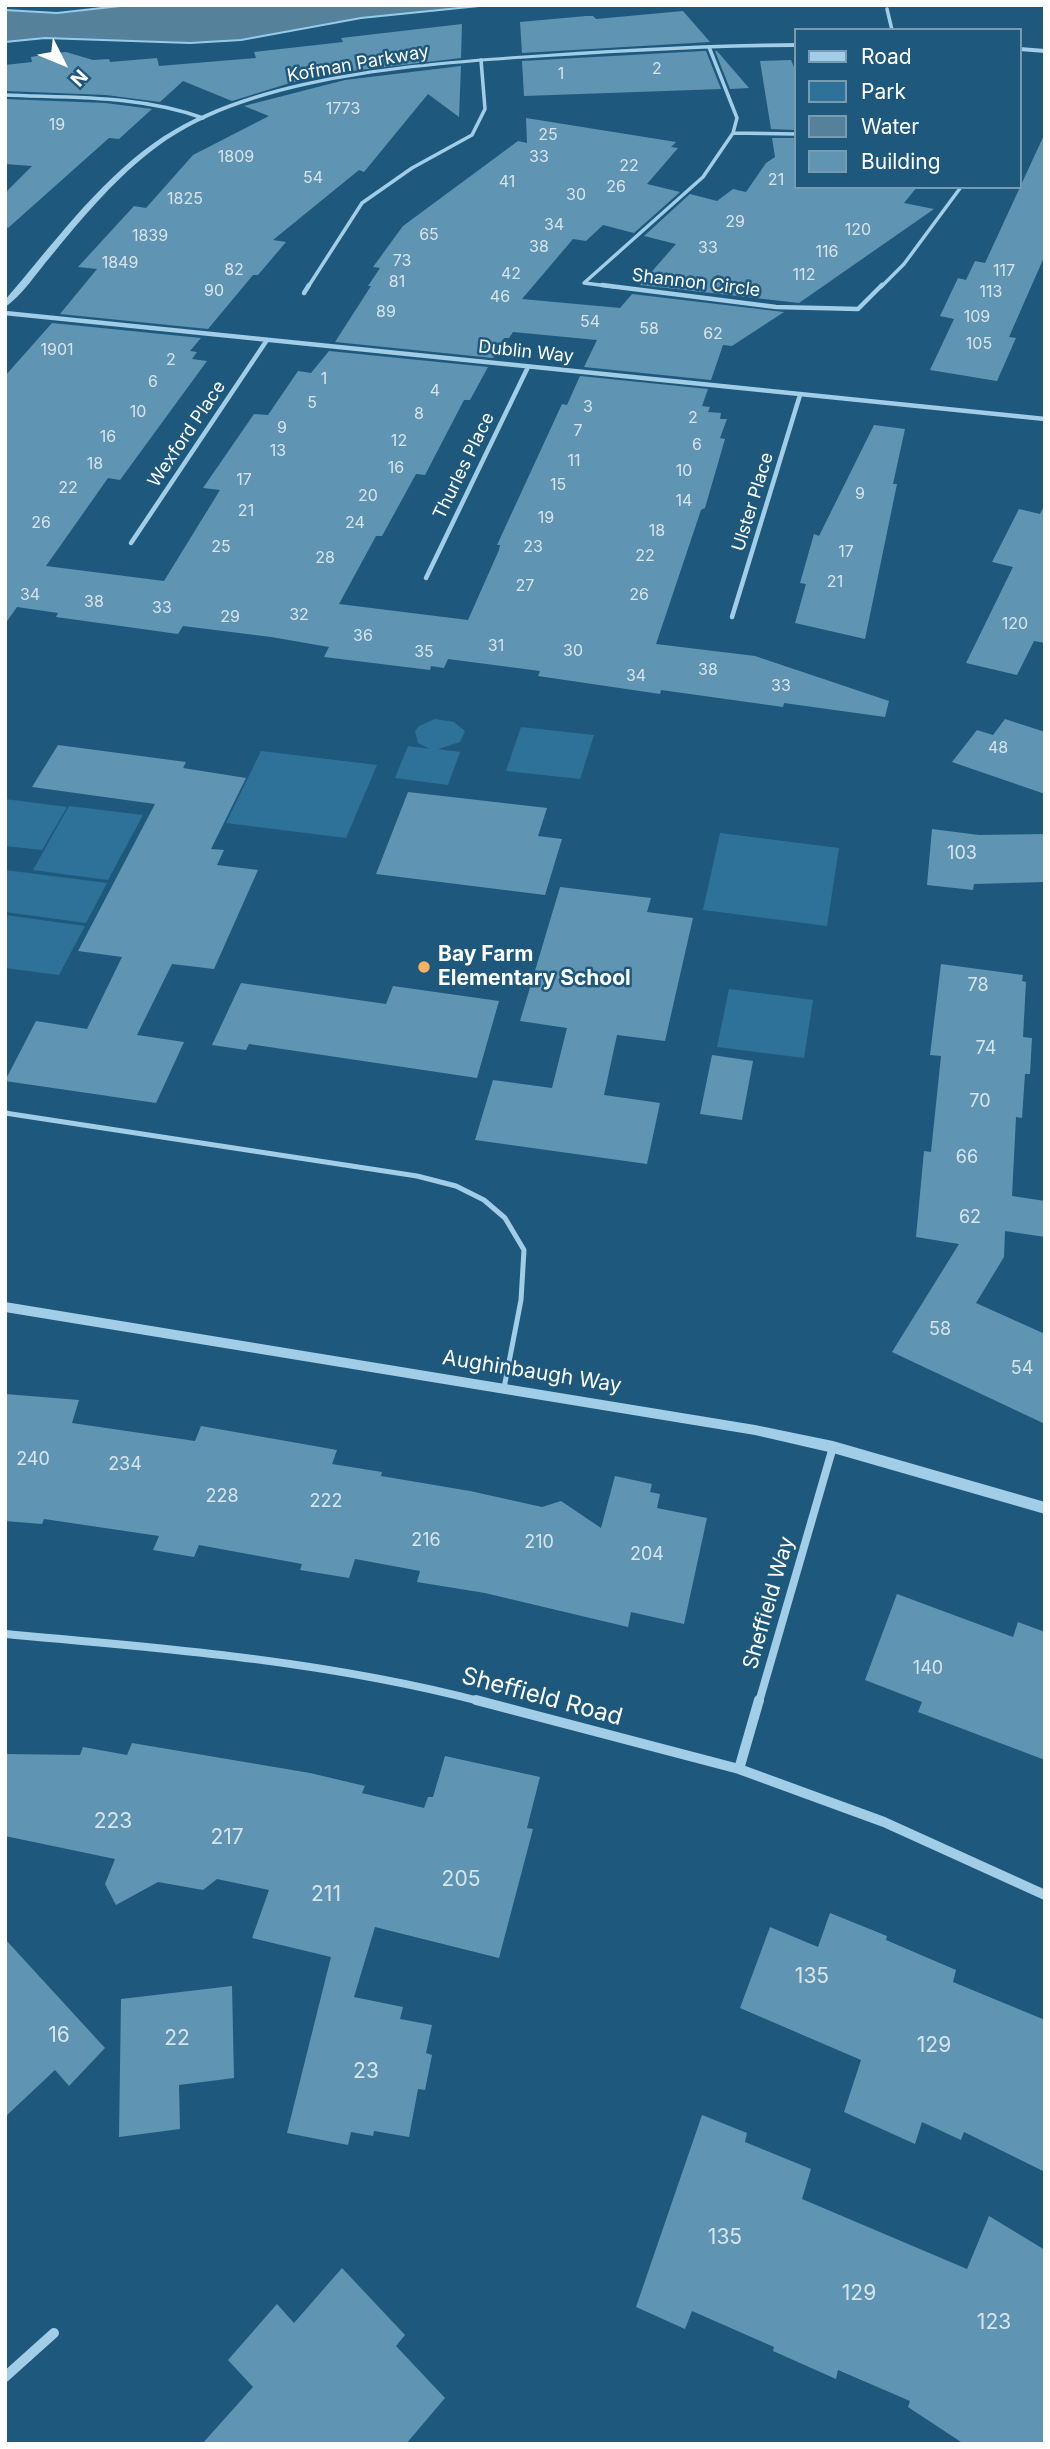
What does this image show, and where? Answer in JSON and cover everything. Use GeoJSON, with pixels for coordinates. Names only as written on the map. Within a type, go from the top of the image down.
{"type":"FeatureCollection","features":[{"type":"Feature","properties":{"kind":"street"},"geometry":{"type":"LineString","coordinates":[[887,9],[892,28]]}},
{"type":"Feature","properties":{"kind":"street","name":"Kofman Parkway"},"geometry":{"type":"LineString","coordinates":[[5,305],[122,173],[159,142],[204,118],[261,97],[371,73],[481,60],[709,47],[794,45]]}},
{"type":"Feature","properties":{"kind":"street"},"geometry":{"type":"LineString","coordinates":[[709,47],[737,118],[733,133],[794,134]]}},
{"type":"Feature","properties":{"kind":"street"},"geometry":{"type":"LineString","coordinates":[[1022,49],[1045,51]]}},
{"type":"Feature","properties":{"kind":"street"},"geometry":{"type":"LineString","coordinates":[[304,293],[362,203],[412,168],[472,135],[485,109],[481,60]]}},
{"type":"Feature","properties":{"kind":"street"},"geometry":{"type":"LineString","coordinates":[[5,95],[137,101],[173,107],[204,118]]}},
{"type":"Feature","properties":{"kind":"street","name":"Shannon Circle"},"geometry":{"type":"LineString","coordinates":[[733,133],[703,177],[584,283],[776,307],[858,309],[904,264],[960,189]]}},
{"type":"Feature","properties":{"kind":"street","name":"Dublin Way"},"geometry":{"type":"LineString","coordinates":[[5,313],[1045,419]]}},
{"type":"Feature","properties":{"kind":"street","name":"Wexford Place"},"geometry":{"type":"LineString","coordinates":[[131,543],[267,340]]}},
{"type":"Feature","properties":{"kind":"street","name":"Thurles Place"},"geometry":{"type":"LineString","coordinates":[[426,578],[528,366]]}},
{"type":"Feature","properties":{"kind":"street","name":"Ulster Place"},"geometry":{"type":"LineString","coordinates":[[732,617],[800,395]]}},
{"type":"Feature","properties":{"kind":"street","name":"Aughinbaugh Way"},"geometry":{"type":"LineString","coordinates":[[5,1307],[755,1430],[833,1447],[1045,1508]]}},
{"type":"Feature","properties":{"kind":"street","name":"Sheffield Way"},"geometry":{"type":"LineString","coordinates":[[739,1769],[833,1447]]}},
{"type":"Feature","properties":{"kind":"street","name":"Sheffield Road"},"geometry":{"type":"LineString","coordinates":[[5,1634],[193,1651],[419,1685],[739,1769],[884,1822],[1045,1895]]}},
{"type":"Feature","properties":{"kind":"street"},"geometry":{"type":"LineString","coordinates":[[5,2377],[54,2333]]}},
{"type":"Feature","properties":{"kind":"lane"},"geometry":{"type":"LineString","coordinates":[[5,1113],[418,1176],[456,1186],[484,1200],[505,1218],[524,1250],[521,1300],[503,1388]]}},
{"type":"Feature","properties":{"kind":"green space"},"geometry":{"type":"Polygon","coordinates":[[[435,719],[454,722],[465,731],[460,742],[438,749],[460,752],[448,785],[395,778],[408,746],[430,749],[418,743],[415,731],[419,726],[435,719]]]}},
{"type":"Feature","properties":{"kind":"green space"},"geometry":{"type":"Polygon","coordinates":[[[521,727],[594,735],[580,779],[506,771],[521,727]]]}},
{"type":"Feature","properties":{"kind":"green space"},"geometry":{"type":"Polygon","coordinates":[[[261,751],[377,765],[346,838],[226,823],[261,751]]]}},
{"type":"Feature","properties":{"kind":"green space"},"geometry":{"type":"Polygon","coordinates":[[[5,799],[67,807],[42,850],[5,846],[5,799]]]}},
{"type":"Feature","properties":{"kind":"green space"},"geometry":{"type":"Polygon","coordinates":[[[69,806],[143,815],[108,880],[33,870],[69,806]]]}},
{"type":"Feature","properties":{"kind":"green space"},"geometry":{"type":"Polygon","coordinates":[[[720,833],[839,848],[827,926],[703,910],[720,833]]]}},
{"type":"Feature","properties":{"kind":"green space"},"geometry":{"type":"Polygon","coordinates":[[[5,870],[107,883],[86,923],[5,912],[5,870]]]}},
{"type":"Feature","properties":{"kind":"green space"},"geometry":{"type":"Polygon","coordinates":[[[5,915],[85,926],[59,975],[5,968],[5,915]]]}},
{"type":"Feature","properties":{"kind":"green space"},"geometry":{"type":"Polygon","coordinates":[[[729,989],[813,1000],[804,1058],[717,1047],[729,989]]]}},
{"type":"Feature","properties":{"kind":"water"},"geometry":{"type":"Polygon","coordinates":[[[129,5],[489,5],[361,18],[241,40],[190,43],[45,38],[5,42],[5,10],[57,13],[129,5]]]}},
{"type":"Feature","properties":{"kind":"building"},"geometry":{"type":"Polygon","coordinates":[[[683,11],[710,42],[522,53],[520,22],[586,16],[596,19],[683,11]]]}},
{"type":"Feature","properties":{"kind":"building"},"geometry":{"type":"Polygon","coordinates":[[[462,24],[461,58],[343,72],[290,83],[232,101],[183,81],[160,102],[106,95],[5,91],[5,65],[32,62],[31,57],[47,54],[66,52],[93,60],[109,59],[110,62],[157,58],[159,66],[256,58],[254,52],[343,42],[341,38],[462,24]]]}},
{"type":"Feature","properties":{"kind":"building"},"geometry":{"type":"Polygon","coordinates":[[[706,51],[721,89],[524,96],[522,61],[706,51]]]}},
{"type":"Feature","properties":{"kind":"building"},"geometry":{"type":"Polygon","coordinates":[[[717,51],[749,88],[730,89],[717,51]]]}},
{"type":"Feature","properties":{"kind":"building"},"geometry":{"type":"Polygon","coordinates":[[[791,60],[794,67],[794,130],[771,129],[760,61],[791,60]]]}},
{"type":"Feature","properties":{"kind":"building"},"geometry":{"type":"Polygon","coordinates":[[[461,66],[459,117],[428,94],[364,172],[359,170],[273,240],[286,242],[258,275],[253,275],[208,329],[60,314],[97,269],[78,267],[134,206],[146,208],[193,155],[269,116],[244,106],[345,80],[461,66]]]}},
{"type":"Feature","properties":{"kind":"building"},"geometry":{"type":"Polygon","coordinates":[[[5,99],[105,103],[152,109],[119,139],[109,138],[8,228],[5,225],[5,193],[32,166],[5,164],[5,99]]]}},
{"type":"Feature","properties":{"kind":"building"},"geometry":{"type":"Polygon","coordinates":[[[526,118],[676,142],[671,147],[678,148],[647,184],[680,192],[634,233],[603,225],[586,241],[573,239],[522,299],[620,308],[632,294],[784,312],[732,346],[723,345],[711,380],[584,367],[597,340],[513,332],[509,338],[504,338],[493,358],[335,342],[380,268],[373,267],[403,226],[518,141],[527,143],[526,118]]]}},
{"type":"Feature","properties":{"kind":"building"},"geometry":{"type":"Polygon","coordinates":[[[1045,133],[1045,255],[1009,337],[1016,338],[997,381],[930,370],[954,319],[940,316],[958,278],[966,280],[975,261],[985,263],[1019,189],[1022,189],[1022,183],[1045,133]]]}},
{"type":"Feature","properties":{"kind":"building"},"geometry":{"type":"Polygon","coordinates":[[[772,138],[794,138],[794,189],[915,189],[904,203],[934,209],[799,303],[640,285],[676,244],[644,236],[690,194],[717,201],[733,189],[746,192],[766,163],[775,157],[772,138]]]}},
{"type":"Feature","properties":{"kind":"building"},"geometry":{"type":"Polygon","coordinates":[[[52,323],[201,338],[190,351],[197,352],[192,359],[207,361],[120,480],[108,478],[46,566],[164,581],[220,490],[203,488],[254,414],[268,415],[298,371],[311,373],[329,351],[488,367],[470,400],[464,400],[425,475],[416,474],[382,536],[376,536],[339,604],[468,620],[499,550],[500,545],[497,545],[562,404],[567,405],[580,376],[708,389],[702,406],[710,407],[708,412],[721,413],[720,419],[727,419],[720,438],[725,439],[705,508],[701,510],[656,644],[755,656],[889,701],[885,717],[784,703],[783,707],[661,690],[660,694],[538,676],[540,671],[448,659],[444,668],[431,666],[430,670],[324,657],[329,647],[271,637],[183,626],[178,634],[56,617],[58,613],[17,607],[5,624],[5,376],[52,323]]]}},
{"type":"Feature","properties":{"kind":"building"},"geometry":{"type":"Polygon","coordinates":[[[874,425],[905,429],[893,484],[897,484],[865,639],[795,623],[806,584],[800,583],[814,534],[819,536],[874,425]]]}},
{"type":"Feature","properties":{"kind":"building"},"geometry":{"type":"Polygon","coordinates":[[[1045,504],[1045,643],[1034,641],[1017,675],[966,663],[1013,567],[992,562],[1019,509],[1040,514],[1045,504]]]}},
{"type":"Feature","properties":{"kind":"building"},"geometry":{"type":"Polygon","coordinates":[[[1005,719],[1045,732],[1045,794],[952,762],[977,730],[993,735],[1005,719]]]}},
{"type":"Feature","properties":{"kind":"building"},"geometry":{"type":"Polygon","coordinates":[[[58,745],[186,762],[183,768],[246,778],[211,849],[224,850],[217,865],[258,870],[214,969],[172,964],[137,1035],[184,1042],[156,1103],[5,1081],[36,1021],[87,1029],[122,957],[78,951],[155,804],[32,787],[58,745]]]}},
{"type":"Feature","properties":{"kind":"building"},"geometry":{"type":"Polygon","coordinates":[[[408,792],[547,808],[538,836],[562,839],[545,895],[376,874],[408,792]]]}},
{"type":"Feature","properties":{"kind":"building"},"geometry":{"type":"Polygon","coordinates":[[[932,829],[979,835],[1045,834],[1045,882],[974,884],[973,890],[927,885],[932,829]]]}},
{"type":"Feature","properties":{"kind":"building"},"geometry":{"type":"Polygon","coordinates":[[[560,887],[651,898],[647,912],[693,918],[665,1041],[617,1035],[604,1095],[660,1103],[647,1164],[475,1140],[493,1080],[552,1088],[567,1028],[520,1021],[560,887]]]}},
{"type":"Feature","properties":{"kind":"building"},"geometry":{"type":"Polygon","coordinates":[[[941,964],[1023,975],[1022,981],[1026,982],[1023,1037],[1032,1038],[1030,1074],[1025,1074],[1022,1118],[1016,1117],[1012,1196],[1045,1201],[1045,1237],[1005,1231],[1004,1257],[976,1303],[1045,1334],[1045,1424],[892,1352],[959,1244],[916,1237],[924,1151],[931,1152],[941,1056],[930,1055],[941,964]]]}},
{"type":"Feature","properties":{"kind":"building"},"geometry":{"type":"Polygon","coordinates":[[[241,983],[386,1004],[393,986],[499,1001],[477,1078],[249,1044],[246,1050],[212,1045],[241,983]]]}},
{"type":"Feature","properties":{"kind":"building"},"geometry":{"type":"Polygon","coordinates":[[[712,1055],[753,1061],[742,1120],[700,1114],[712,1055]]]}},
{"type":"Feature","properties":{"kind":"building"},"geometry":{"type":"Polygon","coordinates":[[[5,1394],[79,1400],[72,1423],[195,1441],[201,1426],[337,1450],[332,1464],[382,1472],[381,1476],[542,1507],[561,1501],[601,1528],[615,1476],[652,1484],[650,1492],[660,1494],[657,1508],[707,1518],[684,1624],[631,1612],[628,1627],[485,1593],[417,1582],[420,1571],[355,1559],[349,1578],[300,1570],[302,1564],[199,1545],[194,1557],[153,1550],[159,1536],[44,1519],[42,1524],[5,1521],[5,1394]]]}},
{"type":"Feature","properties":{"kind":"building"},"geometry":{"type":"Polygon","coordinates":[[[897,1594],[1013,1637],[1018,1622],[1045,1632],[1045,1760],[918,1712],[922,1702],[865,1680],[897,1594]]]}},
{"type":"Feature","properties":{"kind":"building"},"geometry":{"type":"Polygon","coordinates":[[[132,1743],[310,1773],[365,1786],[362,1793],[424,1808],[428,1797],[433,1797],[445,1756],[540,1777],[527,1828],[533,1829],[499,1958],[375,1927],[354,1997],[403,2007],[400,2019],[432,2025],[426,2053],[432,2055],[425,2090],[418,2089],[409,2137],[374,2131],[373,2136],[351,2132],[348,2145],[287,2133],[331,1957],[252,1938],[269,1890],[217,1879],[203,1890],[158,1882],[116,1905],[105,1884],[115,1859],[5,1836],[5,1754],[80,1755],[83,1747],[127,1755],[132,1743]]]}},
{"type":"Feature","properties":{"kind":"building"},"geometry":{"type":"Polygon","coordinates":[[[830,1913],[887,1936],[886,1940],[956,1970],[953,1982],[1045,2020],[1045,2172],[964,2132],[961,2140],[922,2122],[915,2144],[844,2112],[861,2060],[740,2008],[770,1927],[818,1947],[830,1913]]]}},
{"type":"Feature","properties":{"kind":"building"},"geometry":{"type":"Polygon","coordinates":[[[5,1939],[105,2048],[69,2086],[55,2070],[5,2117],[5,1939]]]}},
{"type":"Feature","properties":{"kind":"building"},"geometry":{"type":"Polygon","coordinates":[[[232,1986],[234,2078],[179,2085],[180,2129],[119,2137],[121,1999],[232,1986]]]}},
{"type":"Feature","properties":{"kind":"building"},"geometry":{"type":"Polygon","coordinates":[[[702,2115],[747,2133],[745,2142],[811,2169],[802,2199],[967,2269],[989,2216],[1045,2250],[1045,2444],[964,2444],[908,2407],[910,2401],[838,2370],[836,2379],[773,2351],[774,2347],[692,2311],[685,2329],[636,2307],[702,2115]]]}},
{"type":"Feature","properties":{"kind":"building"},"geometry":{"type":"Polygon","coordinates":[[[342,2268],[405,2335],[396,2346],[445,2398],[406,2444],[202,2444],[253,2387],[228,2360],[277,2304],[294,2323],[342,2268]]]}},
{"type":"Feature","properties":{"kind":"place","name":"Bay Farm Elementary School"},"geometry":{"type":"Point","coordinates":[424,967]}}]}
